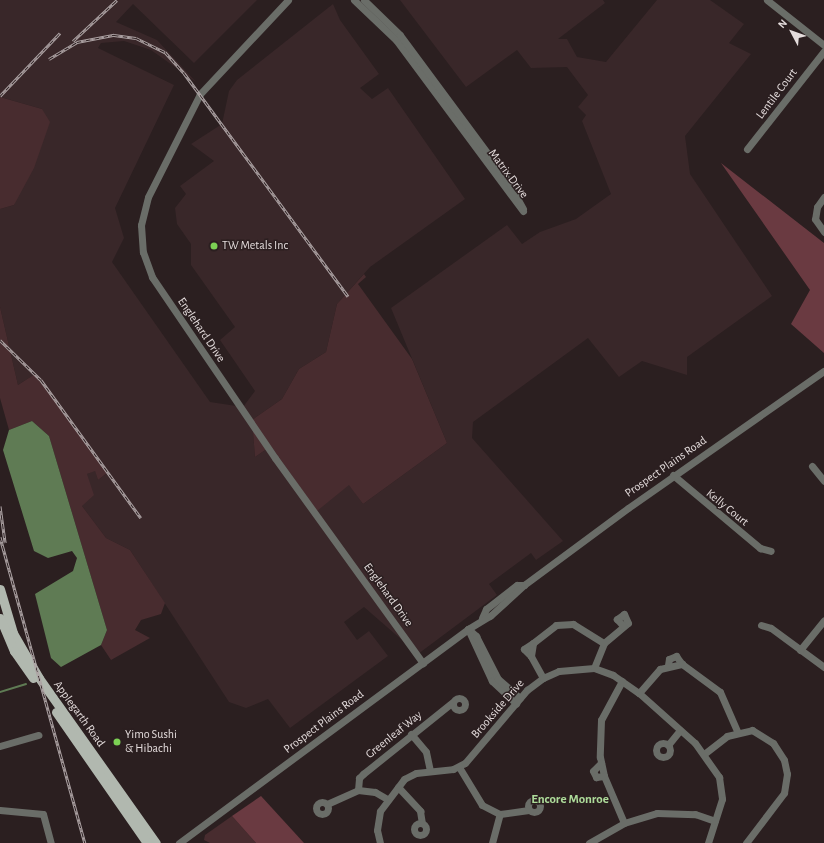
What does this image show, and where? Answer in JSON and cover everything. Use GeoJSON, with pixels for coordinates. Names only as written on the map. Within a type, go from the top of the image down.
{"type":"FeatureCollection","features":[{"type":"Feature","properties":{"kind":"main road","name":"Applegarth Road"},"geometry":{"type":"LineString","coordinates":[[0,590],[13,633],[39,678],[156,843]]}},
{"type":"Feature","properties":{"kind":"main road","name":"Applegarth Road"},"geometry":{"type":"LineString","coordinates":[[0,618],[14,651],[147,843]]}},
{"type":"Feature","properties":{"kind":"street","name":"Englehard Drive"},"geometry":{"type":"LineString","coordinates":[[288,0],[200,94],[148,197],[141,225],[143,252],[152,277],[162,293],[275,458],[423,662]]}},
{"type":"Feature","properties":{"kind":"street","name":"Matrix Drive"},"geometry":{"type":"LineString","coordinates":[[354,0],[396,40],[523,211],[506,178],[400,35],[364,0]]}},
{"type":"Feature","properties":{"kind":"street"},"geometry":{"type":"LineString","coordinates":[[767,0],[824,45]]}},
{"type":"Feature","properties":{"kind":"street","name":"Lentile Court"},"geometry":{"type":"LineString","coordinates":[[747,149],[824,51]]}},
{"type":"Feature","properties":{"kind":"street"},"geometry":{"type":"LineString","coordinates":[[824,197],[815,213],[824,232]]}},
{"type":"Feature","properties":{"kind":"street","name":"Prospect Plains Road"},"geometry":{"type":"LineString","coordinates":[[179,843],[468,629],[482,618],[486,609],[517,585],[524,585],[673,475],[824,371]]}},
{"type":"Feature","properties":{"kind":"street"},"geometry":{"type":"LineString","coordinates":[[812,466],[824,481]]}},
{"type":"Feature","properties":{"kind":"street","name":"Kelly Court"},"geometry":{"type":"LineString","coordinates":[[673,475],[760,548],[772,551]]}},
{"type":"Feature","properties":{"kind":"street"},"geometry":{"type":"LineString","coordinates":[[800,650],[824,620]]}},
{"type":"Feature","properties":{"kind":"street"},"geometry":{"type":"LineString","coordinates":[[543,678],[532,656],[533,644],[556,624],[567,622],[604,643]]}},
{"type":"Feature","properties":{"kind":"street"},"geometry":{"type":"LineString","coordinates":[[761,625],[824,667]]}},
{"type":"Feature","properties":{"kind":"street"},"geometry":{"type":"LineString","coordinates":[[594,668],[604,643],[623,626]]}},
{"type":"Feature","properties":{"kind":"street"},"geometry":{"type":"LineString","coordinates":[[468,629],[476,636],[498,679],[518,700]]}},
{"type":"Feature","properties":{"kind":"street"},"geometry":{"type":"LineString","coordinates":[[639,694],[668,665],[682,664],[720,692],[737,731]]}},
{"type":"Feature","properties":{"kind":"street","name":"Brookside Drive"},"geometry":{"type":"LineString","coordinates":[[458,767],[518,700],[543,678],[559,671],[594,668],[622,681],[639,694],[680,730],[704,754],[721,784],[722,798],[708,843]]}},
{"type":"Feature","properties":{"kind":"street"},"geometry":{"type":"LineString","coordinates":[[622,681],[601,720],[601,763],[604,776],[624,823]]}},
{"type":"Feature","properties":{"kind":"street","name":"Greenleaf Way"},"geometry":{"type":"LineString","coordinates":[[358,790],[359,778],[411,734],[453,702]]}},
{"type":"Feature","properties":{"kind":"street"},"geometry":{"type":"LineString","coordinates":[[668,745],[680,730]]}},
{"type":"Feature","properties":{"kind":"street"},"geometry":{"type":"LineString","coordinates":[[704,754],[737,731],[752,730],[765,735],[779,751],[787,774],[781,800],[746,843]]}},
{"type":"Feature","properties":{"kind":"street"},"geometry":{"type":"LineString","coordinates":[[0,746],[38,734]]}},
{"type":"Feature","properties":{"kind":"street"},"geometry":{"type":"LineString","coordinates":[[411,734],[426,752],[430,771]]}},
{"type":"Feature","properties":{"kind":"street"},"geometry":{"type":"LineString","coordinates":[[380,843],[378,818],[387,800],[410,776],[430,771],[458,767],[482,805],[500,814],[529,810]]}},
{"type":"Feature","properties":{"kind":"street"},"geometry":{"type":"LineString","coordinates":[[398,787],[416,805],[422,823]]}},
{"type":"Feature","properties":{"kind":"street"},"geometry":{"type":"LineString","coordinates":[[327,804],[358,790],[375,792],[387,800]]}},
{"type":"Feature","properties":{"kind":"street"},"geometry":{"type":"LineString","coordinates":[[0,810],[43,814],[50,843]]}},
{"type":"Feature","properties":{"kind":"street"},"geometry":{"type":"LineString","coordinates":[[589,843],[624,823],[657,813],[680,812],[716,821]]}},
{"type":"Feature","properties":{"kind":"street"},"geometry":{"type":"LineString","coordinates":[[492,843],[500,814]]}},
{"type":"Feature","properties":{"kind":"shaded area"},"geometry":{"type":"Polygon","coordinates":[[[0,0],[257,0],[194,63],[133,4],[116,22],[157,40],[196,82],[151,50],[124,41],[101,43],[98,48],[174,85],[115,208],[124,238],[112,262],[210,402],[243,407],[255,391],[220,340],[235,327],[191,265],[191,244],[177,224],[175,208],[186,194],[180,186],[214,161],[191,144],[222,124],[229,91],[237,80],[333,4],[340,20],[379,74],[360,88],[372,99],[388,88],[465,199],[370,267],[337,304],[326,352],[299,369],[282,399],[252,420],[255,457],[271,446],[350,485],[363,504],[447,443],[391,308],[507,225],[522,244],[540,232],[576,219],[611,194],[582,121],[586,115],[578,107],[588,95],[567,67],[531,68],[517,50],[466,87],[400,0],[603,0],[605,3],[558,39],[567,39],[577,57],[606,62],[657,0],[710,0],[744,24],[729,43],[751,54],[685,136],[690,174],[772,296],[687,357],[687,375],[642,361],[619,377],[588,338],[473,422],[472,438],[563,541],[536,560],[531,553],[489,584],[497,595],[418,654],[364,607],[344,622],[357,640],[369,631],[388,656],[290,728],[268,699],[246,708],[229,702],[130,550],[106,538],[82,506],[87,474],[95,470],[98,480],[107,473],[35,374],[18,385],[0,307],[0,209],[14,205],[42,109],[0,97],[0,0]]]}},
{"type":"Feature","properties":{"kind":"shaded area"},"geometry":{"type":"Polygon","coordinates":[[[0,97],[42,109],[50,122],[34,168],[14,205],[0,209],[0,97]]]}},
{"type":"Feature","properties":{"kind":"shaded area"},"geometry":{"type":"Polygon","coordinates":[[[721,163],[824,243],[824,353],[791,324],[810,290],[721,163]]]}},
{"type":"Feature","properties":{"kind":"shaded area"},"geometry":{"type":"Polygon","coordinates":[[[364,274],[366,277],[358,284],[412,359],[447,443],[363,504],[349,485],[317,511],[271,446],[255,457],[252,420],[282,399],[299,369],[326,352],[337,304],[364,274]]]}},
{"type":"Feature","properties":{"kind":"shaded area"},"geometry":{"type":"Polygon","coordinates":[[[0,307],[18,385],[35,374],[107,473],[98,480],[95,471],[87,474],[94,495],[82,506],[106,538],[130,550],[165,603],[161,614],[141,620],[135,630],[150,638],[111,660],[101,645],[107,630],[49,436],[32,421],[9,430],[0,398],[0,307]]]}},
{"type":"Feature","properties":{"kind":"shaded area"},"geometry":{"type":"Polygon","coordinates":[[[32,421],[49,436],[107,630],[101,645],[61,667],[51,658],[35,594],[73,571],[77,558],[72,551],[48,558],[34,551],[3,450],[9,430],[32,421]]]}},
{"type":"Feature","properties":{"kind":"shaded area"},"geometry":{"type":"Polygon","coordinates":[[[261,796],[304,843],[256,843],[232,816],[261,796]]]}},
{"type":"Feature","properties":{"kind":"shaded area"},"geometry":{"type":"Polygon","coordinates":[[[232,816],[256,843],[210,843],[204,840],[205,835],[232,816]]]}},
{"type":"Feature","properties":{"kind":"waterway"},"geometry":{"type":"LineString","coordinates":[[0,692],[26,684]]}},
{"type":"Feature","properties":{"kind":"railway"},"geometry":{"type":"LineString","coordinates":[[73,41],[117,0]]}},
{"type":"Feature","properties":{"kind":"railway"},"geometry":{"type":"LineString","coordinates":[[0,96],[60,33]]}},
{"type":"Feature","properties":{"kind":"railway"},"geometry":{"type":"LineString","coordinates":[[49,59],[77,42],[114,35],[136,38],[165,52],[184,73],[348,296]]}},
{"type":"Feature","properties":{"kind":"railway"},"geometry":{"type":"LineString","coordinates":[[0,340],[41,380],[141,518]]}},
{"type":"Feature","properties":{"kind":"railway"},"geometry":{"type":"LineString","coordinates":[[0,506],[5,543]]}},
{"type":"Feature","properties":{"kind":"railway"},"geometry":{"type":"LineString","coordinates":[[0,537],[85,843]]}},
{"type":"Feature","properties":{"kind":"place","name":"TW Metals Inc"},"geometry":{"type":"Point","coordinates":[214,246]}},
{"type":"Feature","properties":{"kind":"place","name":"Yimo Sushi & Hibachi"},"geometry":{"type":"Point","coordinates":[117,742]}},
{"type":"Feature","properties":{"kind":"district","name":"Encore Monroe"},"geometry":{"type":"Point","coordinates":[570,800]}}]}
